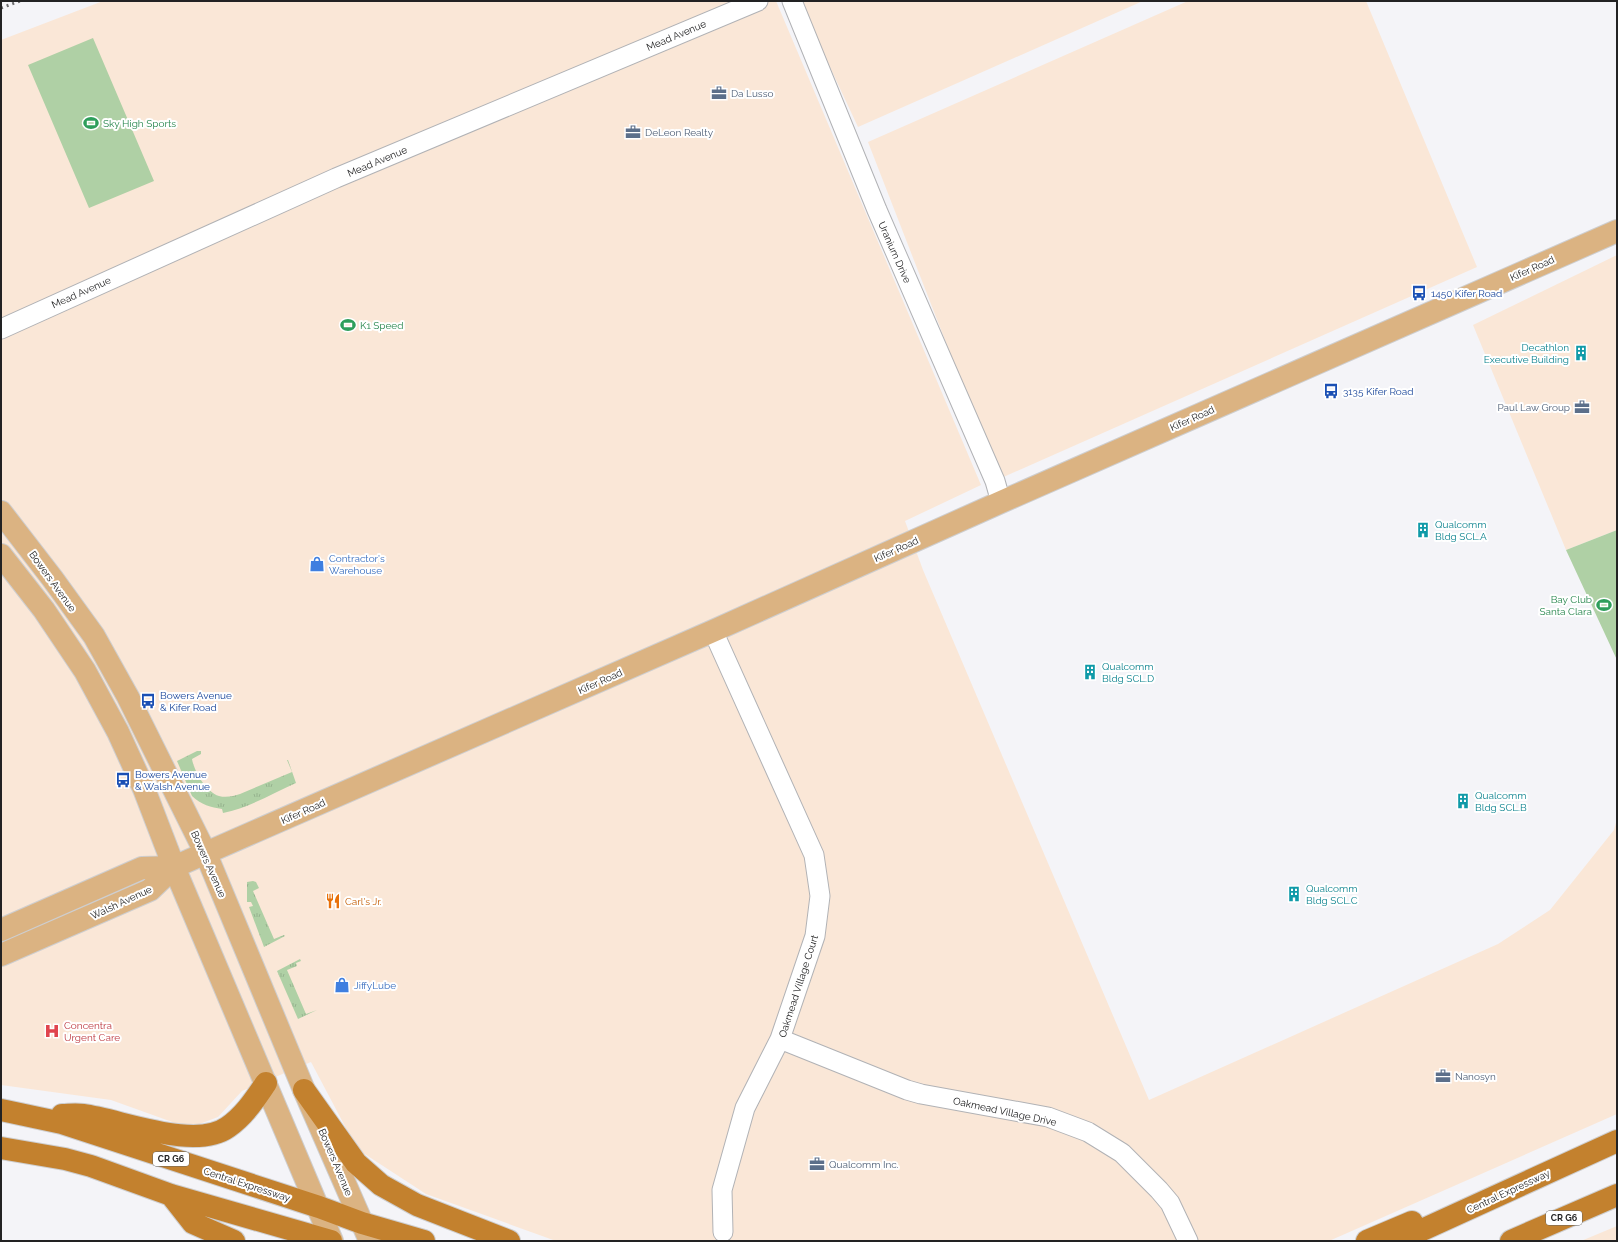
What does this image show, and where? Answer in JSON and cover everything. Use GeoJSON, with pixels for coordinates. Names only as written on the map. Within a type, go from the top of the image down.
{"type":"FeatureCollection","features":[{"type":"Feature","properties":{"kind":"highway"},"geometry":{"type":"LineString","coordinates":[[22,1114],[82,1115],[192,1137],[212,1134],[227,1128],[246,1112],[266,1083]]}},
{"type":"Feature","properties":{"kind":"highway"},"geometry":{"type":"LineString","coordinates":[[304,1090],[356,1163],[381,1185],[417,1205],[509,1241]]}},
{"type":"Feature","properties":{"kind":"highway","name":"Central Expressway"},"geometry":{"type":"LineString","coordinates":[[1,1110],[62,1123],[319,1207],[366,1232],[424,1241]]}},
{"type":"Feature","properties":{"kind":"highway","name":"Central Expressway"},"geometry":{"type":"LineString","coordinates":[[1398,1241],[1617,1141]]}},
{"type":"Feature","properties":{"kind":"highway"},"geometry":{"type":"LineString","coordinates":[[1,1148],[65,1158],[172,1195],[332,1241]]}},
{"type":"Feature","properties":{"kind":"highway"},"geometry":{"type":"LineString","coordinates":[[172,1195],[193,1223],[234,1241]]}},
{"type":"Feature","properties":{"kind":"highway","name":"CR G6"},"geometry":{"type":"LineString","coordinates":[[1511,1241],[1617,1195]]}},
{"type":"Feature","properties":{"kind":"highway"},"geometry":{"type":"LineString","coordinates":[[1367,1241],[1423,1218],[1458,1214]]}},
{"type":"Feature","properties":{"kind":"main road","name":"Kifer Road"},"geometry":{"type":"LineString","coordinates":[[174,867],[713,631],[1001,502],[1617,231]]}},
{"type":"Feature","properties":{"kind":"main road","name":"Bowers Avenue"},"geometry":{"type":"LineString","coordinates":[[1,512],[94,636],[128,697],[206,854],[304,1090],[366,1232]]}},
{"type":"Feature","properties":{"kind":"main road"},"geometry":{"type":"LineString","coordinates":[[1,555],[44,610],[85,671],[118,732],[144,789],[174,867],[319,1207],[332,1241]]}},
{"type":"Feature","properties":{"kind":"main road"},"geometry":{"type":"LineString","coordinates":[[1,930],[142,868],[174,867]]}},
{"type":"Feature","properties":{"kind":"main road","name":"Walsh Avenue"},"geometry":{"type":"LineString","coordinates":[[1,955],[150,890],[174,867]]}},
{"type":"Feature","properties":{"kind":"street","name":"Mead Avenue"},"geometry":{"type":"LineString","coordinates":[[1,329],[336,178],[758,1]]}},
{"type":"Feature","properties":{"kind":"street","name":"Uranium Drive"},"geometry":{"type":"LineString","coordinates":[[792,1],[877,210],[995,481],[1001,502]]}},
{"type":"Feature","properties":{"kind":"street","name":"Oakmead Village Court"},"geometry":{"type":"LineString","coordinates":[[713,631],[814,855],[820,896],[816,936],[780,1039],[745,1108],[722,1190],[722,1232]]}},
{"type":"Feature","properties":{"kind":"street","name":"Oakmead Village Drive"},"geometry":{"type":"LineString","coordinates":[[780,1039],[907,1090],[921,1094],[1048,1117],[1088,1132],[1122,1153],[1159,1190],[1170,1203],[1188,1241]]}},
{"type":"Feature","properties":{"kind":"shaded area"},"geometry":{"type":"Polygon","coordinates":[[[103,1],[776,1],[981,485],[905,521],[923,570],[1149,1100],[1498,944],[1550,910],[1614,830],[1617,819],[1617,1114],[1329,1241],[556,1241],[426,1194],[357,1149],[311,1062],[242,1091],[218,1117],[189,1128],[111,1100],[1,1085],[1,40],[103,1]]]}},
{"type":"Feature","properties":{"kind":"shaded area"},"geometry":{"type":"Polygon","coordinates":[[[799,1],[1143,1],[858,127],[799,1]]]}},
{"type":"Feature","properties":{"kind":"shaded area"},"geometry":{"type":"Polygon","coordinates":[[[1188,1],[1366,1],[1477,267],[999,479],[868,142],[1188,1]]]}},
{"type":"Feature","properties":{"kind":"shaded area"},"geometry":{"type":"Polygon","coordinates":[[[1617,255],[1617,530],[1566,550],[1473,325],[1617,255]]]}},
{"type":"Feature","properties":{"kind":"shaded area"},"geometry":{"type":"Polygon","coordinates":[[[1617,1226],[1617,1241],[1581,1241],[1617,1226]]]}},
{"type":"Feature","properties":{"kind":"green space","name":"Sky High Sports"},"geometry":{"type":"Polygon","coordinates":[[[93,38],[154,181],[89,208],[28,65],[93,38]]]}},
{"type":"Feature","properties":{"kind":"green space","name":"Bay Club Santa Clara"},"geometry":{"type":"Polygon","coordinates":[[[1617,530],[1617,660],[1566,550],[1617,530]]]}},
{"type":"Feature","properties":{"kind":"green space"},"geometry":{"type":"Polygon","coordinates":[[[197,751],[201,751],[201,754],[192,759],[195,769],[205,786],[214,794],[222,797],[240,794],[292,772],[287,760],[288,760],[296,783],[242,808],[223,813],[222,809],[203,804],[192,796],[177,761],[197,751]]]}},
{"type":"Feature","properties":{"kind":"green space"},"geometry":{"type":"Polygon","coordinates":[[[247,882],[256,882],[259,888],[253,891],[274,939],[284,935],[285,936],[264,947],[249,907],[253,906],[251,902],[247,902],[247,882]]]}},
{"type":"Feature","properties":{"kind":"green space"},"geometry":{"type":"Polygon","coordinates":[[[300,959],[301,961],[296,963],[297,966],[287,970],[306,1014],[317,1010],[298,1019],[277,971],[300,959]]]}},
{"type":"Feature","properties":{"kind":"railway"},"geometry":{"type":"LineString","coordinates":[[1,8],[20,1]]}},
{"type":"Feature","properties":{"kind":"place","name":"Da Lusso"},"geometry":{"type":"Point","coordinates":[719,93]}},
{"type":"Feature","properties":{"kind":"place","name":"Sky High Sports"},"geometry":{"type":"Point","coordinates":[91,123]}},
{"type":"Feature","properties":{"kind":"place","name":"DeLeon Realty"},"geometry":{"type":"Point","coordinates":[633,132]}},
{"type":"Feature","properties":{"kind":"place","name":"1450 Kifer Road"},"geometry":{"type":"Point","coordinates":[1419,293]}},
{"type":"Feature","properties":{"kind":"place","name":"K1 Speed"},"geometry":{"type":"Point","coordinates":[348,325]}},
{"type":"Feature","properties":{"kind":"place","name":"Decathlon Executive Building"},"geometry":{"type":"Point","coordinates":[1581,353]}},
{"type":"Feature","properties":{"kind":"place","name":"3135 Kifer Road"},"geometry":{"type":"Point","coordinates":[1331,391]}},
{"type":"Feature","properties":{"kind":"place","name":"Paul Law Group"},"geometry":{"type":"Point","coordinates":[1582,407]}},
{"type":"Feature","properties":{"kind":"place","name":"Qualcomm Bldg SCL.A"},"geometry":{"type":"Point","coordinates":[1423,530]}},
{"type":"Feature","properties":{"kind":"place","name":"Contractor's Warehouse"},"geometry":{"type":"Point","coordinates":[317,564]}},
{"type":"Feature","properties":{"kind":"place","name":"Bay Club Santa Clara"},"geometry":{"type":"Point","coordinates":[1604,605]}},
{"type":"Feature","properties":{"kind":"place","name":"Qualcomm Bldg SCL.D"},"geometry":{"type":"Point","coordinates":[1090,672]}},
{"type":"Feature","properties":{"kind":"place","name":"Bowers Avenue & Kifer Road"},"geometry":{"type":"Point","coordinates":[148,701]}},
{"type":"Feature","properties":{"kind":"place","name":"Bowers Avenue & Walsh Avenue"},"geometry":{"type":"Point","coordinates":[123,780]}},
{"type":"Feature","properties":{"kind":"place","name":"Qualcomm Bldg SCL.B"},"geometry":{"type":"Point","coordinates":[1463,801]}},
{"type":"Feature","properties":{"kind":"place","name":"Qualcomm Bldg SCL.C"},"geometry":{"type":"Point","coordinates":[1294,894]}},
{"type":"Feature","properties":{"kind":"place","name":"Carl's Jr."},"geometry":{"type":"Point","coordinates":[333,901]}},
{"type":"Feature","properties":{"kind":"place","name":"JiffyLube"},"geometry":{"type":"Point","coordinates":[342,985]}},
{"type":"Feature","properties":{"kind":"place","name":"Concentra Urgent Care"},"geometry":{"type":"Point","coordinates":[52,1031]}},
{"type":"Feature","properties":{"kind":"place","name":"Nanosyn"},"geometry":{"type":"Point","coordinates":[1443,1076]}},
{"type":"Feature","properties":{"kind":"place","name":"Qualcomm Inc."},"geometry":{"type":"Point","coordinates":[817,1164]}}]}
